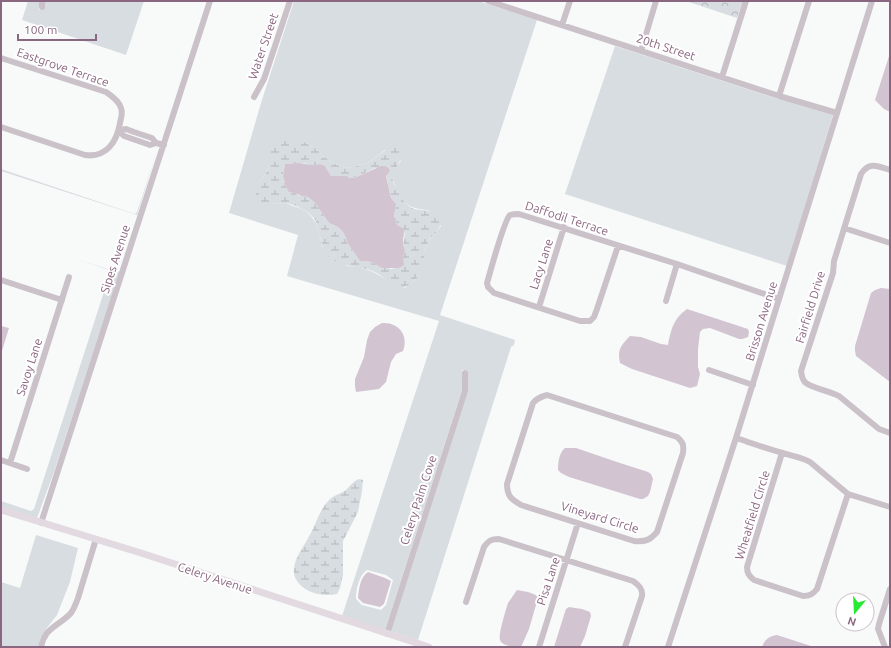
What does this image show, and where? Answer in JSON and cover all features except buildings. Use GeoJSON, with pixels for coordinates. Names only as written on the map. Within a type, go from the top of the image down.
{"type":"FeatureCollection","features":[{"type":"Feature","properties":{"kind":"main road","name":"Celery Avenue"},"geometry":{"type":"LineString","coordinates":[[1,510],[96,539],[429,647]]}},
{"type":"Feature","properties":{"kind":"street","name":"Sipes Avenue"},"geometry":{"type":"LineString","coordinates":[[41,523],[210,1]]}},
{"type":"Feature","properties":{"kind":"street","name":"Water Street"},"geometry":{"type":"LineString","coordinates":[[254,96],[264,79],[290,1]]}},
{"type":"Feature","properties":{"kind":"street","name":"20th Street"},"geometry":{"type":"LineString","coordinates":[[488,1],[497,2],[641,51],[779,96],[837,113]]}},
{"type":"Feature","properties":{"kind":"street"},"geometry":{"type":"LineString","coordinates":[[562,25],[570,1]]}},
{"type":"Feature","properties":{"kind":"street"},"geometry":{"type":"LineString","coordinates":[[641,51],[656,1]]}},
{"type":"Feature","properties":{"kind":"street"},"geometry":{"type":"LineString","coordinates":[[722,77],[746,1]]}},
{"type":"Feature","properties":{"kind":"street"},"geometry":{"type":"LineString","coordinates":[[779,96],[809,1]]}},
{"type":"Feature","properties":{"kind":"street","name":"Brisson Avenue"},"geometry":{"type":"LineString","coordinates":[[668,647],[753,385],[872,1]]}},
{"type":"Feature","properties":{"kind":"street","name":"Eastgrove Terrace"},"geometry":{"type":"LineString","coordinates":[[1,58],[106,92],[113,96],[122,108],[119,131],[114,142],[107,151],[92,156],[1,127]]}},
{"type":"Feature","properties":{"kind":"street"},"geometry":{"type":"LineString","coordinates":[[156,143],[152,138],[142,134],[126,129],[119,131],[124,136],[150,145],[156,143],[164,145]]}},
{"type":"Feature","properties":{"kind":"street"},"geometry":{"type":"LineString","coordinates":[[140,141],[142,134]]}},
{"type":"Feature","properties":{"kind":"street","name":"Fairfield Drive"},"geometry":{"type":"LineString","coordinates":[[890,170],[876,166],[869,166],[864,169],[861,174],[834,261],[833,273],[801,371],[805,382],[839,396],[879,429],[890,434]]}},
{"type":"Feature","properties":{"kind":"street","name":"Daffodil Terrace"},"geometry":{"type":"LineString","coordinates":[[618,246],[597,309],[594,317],[590,321],[580,321],[494,293],[487,284],[506,223],[510,216],[519,214],[564,227],[779,299]]}},
{"type":"Feature","properties":{"kind":"street","name":"Lacy Lane"},"geometry":{"type":"LineString","coordinates":[[539,307],[564,227]]}},
{"type":"Feature","properties":{"kind":"street"},"geometry":{"type":"LineString","coordinates":[[844,228],[890,243]]}},
{"type":"Feature","properties":{"kind":"street"},"geometry":{"type":"LineString","coordinates":[[666,301],[677,264]]}},
{"type":"Feature","properties":{"kind":"street","name":"Savoy Lane"},"geometry":{"type":"LineString","coordinates":[[10,463],[69,277]]}},
{"type":"Feature","properties":{"kind":"street"},"geometry":{"type":"LineString","coordinates":[[1,280],[62,300]]}},
{"type":"Feature","properties":{"kind":"street"},"geometry":{"type":"LineString","coordinates":[[709,370],[753,385]]}},
{"type":"Feature","properties":{"kind":"street","name":"Celery Palm Cove"},"geometry":{"type":"LineString","coordinates":[[387,634],[465,391],[465,373]]}},
{"type":"Feature","properties":{"kind":"street","name":"Vineyard Circle"},"geometry":{"type":"LineString","coordinates":[[547,395],[676,437],[681,440],[684,446],[657,532],[653,537],[642,542],[634,541],[578,523],[521,505],[514,501],[507,490],[507,484],[533,403],[541,396],[547,395]]}},
{"type":"Feature","properties":{"kind":"street"},"geometry":{"type":"LineString","coordinates":[[736,438],[799,457],[810,462],[848,494],[890,507]]}},
{"type":"Feature","properties":{"kind":"street","name":"Wheatfield Circle"},"geometry":{"type":"LineString","coordinates":[[782,453],[747,567],[747,573],[754,580],[803,596],[814,594],[817,589],[848,494]]}},
{"type":"Feature","properties":{"kind":"street"},"geometry":{"type":"LineString","coordinates":[[1,460],[27,469]]}},
{"type":"Feature","properties":{"kind":"street","name":"Pisa Lane"},"geometry":{"type":"LineString","coordinates":[[539,647],[578,523]]}},
{"type":"Feature","properties":{"kind":"street"},"geometry":{"type":"LineString","coordinates":[[40,647],[47,633],[72,612],[78,598],[96,539]]}},
{"type":"Feature","properties":{"kind":"street"},"geometry":{"type":"LineString","coordinates":[[466,602],[484,547],[492,539],[499,539],[639,584],[642,591],[642,596],[625,647]]}},
{"type":"Feature","properties":{"kind":"street"},"geometry":{"type":"LineString","coordinates":[[885,647],[878,629],[890,589]]}},
{"type":"Feature","properties":{"kind":"green space"},"geometry":{"type":"Polygon","coordinates":[[[28,1],[39,1],[39,10],[44,9],[45,1],[144,1],[126,55],[22,20],[28,1]]]}},
{"type":"Feature","properties":{"kind":"green space"},"geometry":{"type":"Polygon","coordinates":[[[294,1],[478,1],[537,20],[440,315],[515,340],[514,345],[511,347],[418,640],[390,631],[468,391],[467,370],[462,370],[462,390],[385,630],[342,616],[439,321],[287,276],[298,235],[229,213],[261,103],[294,1]],[[303,141],[269,165],[260,182],[271,204],[286,203],[306,212],[311,216],[317,226],[322,247],[347,266],[358,267],[371,271],[395,285],[405,288],[420,274],[427,243],[441,226],[430,211],[410,206],[404,201],[397,190],[393,177],[395,169],[401,161],[385,150],[368,163],[349,168],[335,164],[324,157],[318,150],[303,141]],[[367,570],[364,572],[358,583],[356,599],[362,605],[381,610],[386,605],[393,580],[386,575],[367,570]]]}},
{"type":"Feature","properties":{"kind":"green space"},"geometry":{"type":"Polygon","coordinates":[[[689,1],[743,1],[737,18],[689,1]]]}},
{"type":"Feature","properties":{"kind":"green space"},"geometry":{"type":"Polygon","coordinates":[[[615,46],[775,98],[833,115],[787,266],[565,194],[615,46]]]}},
{"type":"Feature","properties":{"kind":"green space"},"geometry":{"type":"Polygon","coordinates":[[[282,140],[303,141],[318,150],[324,157],[335,164],[349,168],[368,163],[391,146],[402,146],[402,156],[394,172],[393,183],[403,200],[409,206],[435,213],[441,222],[439,228],[426,246],[422,270],[416,279],[401,289],[370,270],[338,263],[329,257],[325,252],[315,220],[308,213],[301,208],[285,203],[270,204],[260,202],[256,195],[256,188],[266,173],[269,165],[270,151],[275,144],[282,140]],[[285,164],[283,176],[286,187],[298,195],[308,197],[315,203],[329,223],[338,227],[343,232],[348,244],[360,261],[372,262],[383,268],[392,269],[403,265],[405,251],[403,245],[405,233],[397,225],[394,216],[396,204],[391,198],[386,175],[389,172],[375,168],[354,178],[350,178],[347,176],[331,176],[325,166],[314,166],[307,164],[285,164]]]}},
{"type":"Feature","properties":{"kind":"green space"},"geometry":{"type":"Polygon","coordinates":[[[157,151],[137,215],[1,171],[1,169],[135,214],[137,212],[157,151]]]}},
{"type":"Feature","properties":{"kind":"green space"},"geometry":{"type":"Polygon","coordinates":[[[73,258],[117,272],[120,271],[54,472],[37,518],[1,507],[1,501],[31,511],[34,509],[110,273],[109,270],[73,258]]]}},
{"type":"Feature","properties":{"kind":"green space"},"geometry":{"type":"Polygon","coordinates":[[[360,479],[363,480],[358,512],[343,541],[343,575],[340,588],[337,594],[316,594],[304,588],[297,581],[294,575],[296,560],[327,502],[360,479]]]}},
{"type":"Feature","properties":{"kind":"green space"},"geometry":{"type":"Polygon","coordinates":[[[36,535],[78,548],[70,582],[57,615],[40,639],[38,647],[1,647],[1,582],[20,588],[36,535]]]}},
{"type":"Feature","properties":{"kind":"shaded area"},"geometry":{"type":"Polygon","coordinates":[[[890,53],[890,112],[884,109],[875,100],[890,53]]]}},
{"type":"Feature","properties":{"kind":"shaded area"},"geometry":{"type":"Polygon","coordinates":[[[297,163],[312,165],[320,164],[325,166],[331,176],[347,176],[350,178],[354,178],[381,166],[388,168],[390,170],[386,176],[391,198],[396,204],[394,216],[397,225],[404,231],[404,265],[399,268],[382,268],[372,262],[360,261],[348,244],[343,232],[338,227],[329,223],[315,203],[308,197],[289,192],[283,176],[285,164],[297,163]]]}},
{"type":"Feature","properties":{"kind":"shaded area"},"geometry":{"type":"Polygon","coordinates":[[[881,288],[890,289],[890,382],[856,356],[855,351],[855,346],[871,293],[881,288]]]}},
{"type":"Feature","properties":{"kind":"shaded area"},"geometry":{"type":"Polygon","coordinates":[[[687,309],[748,329],[748,337],[739,339],[710,328],[703,329],[700,332],[698,349],[698,367],[700,374],[697,386],[690,388],[632,369],[620,363],[620,348],[630,336],[641,337],[668,345],[676,321],[687,309]]]}},
{"type":"Feature","properties":{"kind":"shaded area"},"geometry":{"type":"Polygon","coordinates":[[[382,323],[389,323],[402,331],[405,343],[403,351],[396,354],[391,362],[386,382],[379,389],[356,392],[355,379],[364,357],[370,332],[382,323]]]}},
{"type":"Feature","properties":{"kind":"shaded area"},"geometry":{"type":"Polygon","coordinates":[[[1,326],[9,328],[1,354],[1,326]]]}},
{"type":"Feature","properties":{"kind":"shaded area"},"geometry":{"type":"Polygon","coordinates":[[[565,448],[576,448],[648,472],[651,474],[653,479],[648,496],[640,499],[569,477],[561,473],[558,470],[559,461],[561,452],[565,448]]]}},
{"type":"Feature","properties":{"kind":"shaded area"},"geometry":{"type":"Polygon","coordinates":[[[368,572],[391,581],[384,604],[380,607],[363,603],[358,598],[359,587],[363,577],[368,572]]]}},
{"type":"Feature","properties":{"kind":"shaded area"},"geometry":{"type":"Polygon","coordinates":[[[517,590],[536,595],[538,598],[529,629],[521,647],[503,644],[500,640],[502,622],[508,603],[517,590]]]}},
{"type":"Feature","properties":{"kind":"shaded area"},"geometry":{"type":"Polygon","coordinates":[[[569,607],[590,612],[591,616],[585,636],[580,647],[554,647],[566,609],[569,607]]]}},
{"type":"Feature","properties":{"kind":"shaded area"},"geometry":{"type":"Polygon","coordinates":[[[777,635],[814,647],[762,647],[768,638],[777,635]]]}}]}
